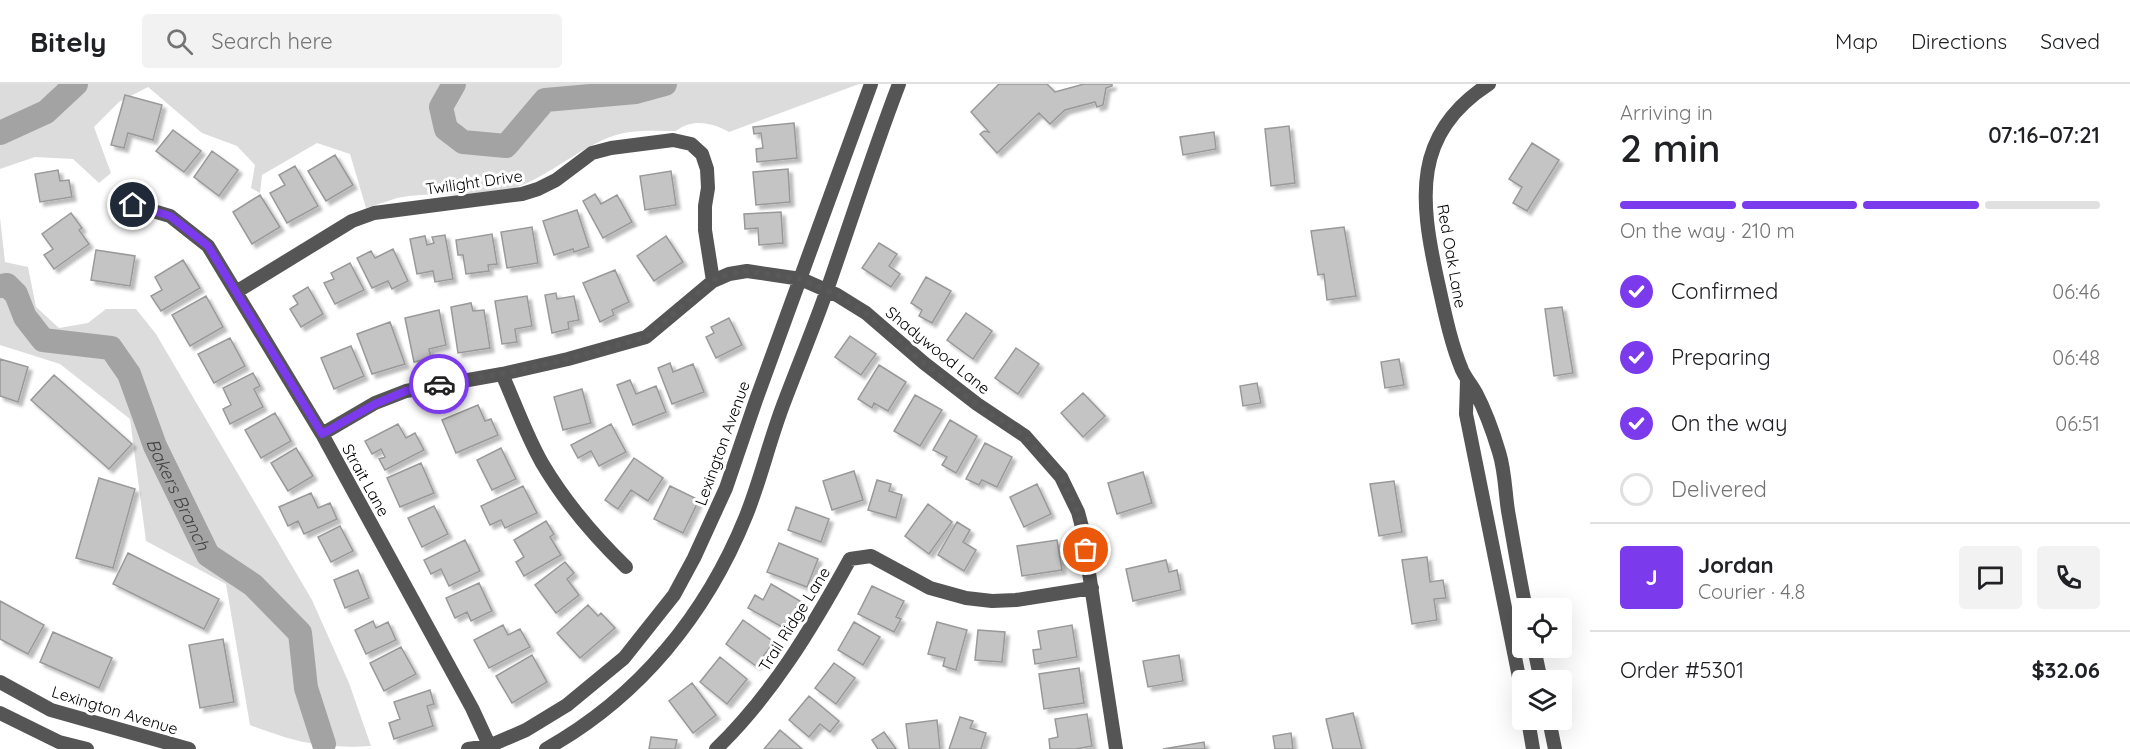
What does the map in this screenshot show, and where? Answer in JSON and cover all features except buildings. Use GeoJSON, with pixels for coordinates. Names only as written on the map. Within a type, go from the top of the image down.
{"type":"FeatureCollection","features":[{"type":"Feature","properties":{"kind":"street","name":"Lexington Avenue"},"geometry":{"type":"LineString","coordinates":[[468,749],[490,747],[567,705],[624,658],[674,595],[694,558],[726,488],[801,279],[826,202],[871,84]]}},
{"type":"Feature","properties":{"kind":"street"},"geometry":{"type":"LineString","coordinates":[[546,749],[564,739],[623,696],[666,653],[707,597],[746,517],[783,404],[827,290],[898,84]]}},
{"type":"Feature","properties":{"kind":"street","name":"Red Oak Lane"},"geometry":{"type":"LineString","coordinates":[[1488,84],[1463,102],[1442,129],[1434,148],[1424,186],[1429,241],[1444,309],[1467,381],[1466,414],[1518,670]]}},
{"type":"Feature","properties":{"kind":"street","name":"Twilight Drive"},"geometry":{"type":"LineString","coordinates":[[236,292],[352,221],[374,213],[522,194],[556,180],[592,153],[611,148],[673,140],[691,144],[702,154],[707,169],[705,230],[713,280]]}},
{"type":"Feature","properties":{"kind":"street","name":"Strait Lane"},"geometry":{"type":"LineString","coordinates":[[133,205],[170,216],[208,246],[322,434],[472,708],[490,747]]}},
{"type":"Feature","properties":{"kind":"street","name":"Shadywood Lane"},"geometry":{"type":"LineString","coordinates":[[322,434],[375,404],[406,391],[502,374],[646,337],[713,280],[729,274],[747,271],[801,279],[827,290],[866,313],[977,405],[1025,436],[1061,477],[1078,512],[1116,749]]}},
{"type":"Feature","properties":{"kind":"street"},"geometry":{"type":"LineString","coordinates":[[502,374],[541,461],[566,500],[597,539],[626,567]]}},
{"type":"Feature","properties":{"kind":"street","name":"Red Oak Lane"},"geometry":{"type":"LineString","coordinates":[[1467,381],[1475,390],[1500,455],[1524,598]]}},
{"type":"Feature","properties":{"kind":"street","name":"Trail Ridge Lane"},"geometry":{"type":"LineString","coordinates":[[716,749],[742,723],[789,663],[850,559],[870,556],[930,588],[966,598],[992,601],[1016,600],[1092,588]]}},
{"type":"Feature","properties":{"kind":"street","name":"Lexington Avenue"},"geometry":{"type":"LineString","coordinates":[[0,682],[51,710],[189,749]]}},
{"type":"Feature","properties":{"kind":"street"},"geometry":{"type":"LineString","coordinates":[[0,713],[59,742],[87,749]]}},
{"type":"Feature","properties":{"kind":"street"},"geometry":{"type":"LineString","coordinates":[[1530,730],[1533,749]]}},
{"type":"Feature","properties":{"kind":"street"},"geometry":{"type":"LineString","coordinates":[[1551,730],[1555,749]]}},
{"type":"Feature","properties":{"kind":"shaded area"},"geometry":{"type":"Polygon","coordinates":[[[0,84],[859,84],[729,132],[709,124],[696,123],[676,131],[636,131],[615,135],[587,148],[530,182],[501,192],[412,196],[397,198],[366,208],[350,154],[317,143],[262,175],[260,193],[251,188],[255,165],[237,146],[202,133],[148,87],[119,102],[94,127],[111,173],[99,183],[73,159],[35,157],[0,169],[0,84]]]}},
{"type":"Feature","properties":{"kind":"shaded area"},"geometry":{"type":"Polygon","coordinates":[[[0,218],[5,262],[28,267],[36,307],[59,328],[88,323],[106,309],[136,309],[156,334],[312,600],[349,683],[371,746],[353,747],[309,743],[250,725],[226,584],[146,541],[130,419],[60,364],[0,345],[0,218]]]}},
{"type":"Feature","properties":{"kind":"waterway"},"geometry":{"type":"LineString","coordinates":[[0,133],[46,112],[76,84]]}},
{"type":"Feature","properties":{"kind":"waterway"},"geometry":{"type":"LineString","coordinates":[[454,84],[441,107],[446,129],[463,142],[506,146],[545,100],[636,92],[665,84]]}},
{"type":"Feature","properties":{"kind":"waterway","name":"Bakers Branch"},"geometry":{"type":"LineString","coordinates":[[0,286],[7,285],[16,294],[25,317],[43,340],[111,348],[129,374],[155,446],[208,555],[253,585],[300,633],[306,688],[324,744]]}},
{"type":"Feature","properties":{"kind":"way so far"},"geometry":{"type":"LineString","coordinates":[[439,384],[502,374],[646,337],[713,280],[729,274],[747,271],[801,279],[837,295],[866,313],[977,405],[1025,436],[1061,477],[1078,512],[1086,550]]}},
{"type":"Feature","properties":{"kind":"route"},"geometry":{"type":"LineString","coordinates":[[133,205],[170,216],[208,246],[322,434],[375,404],[406,391],[439,384]]}}]}
